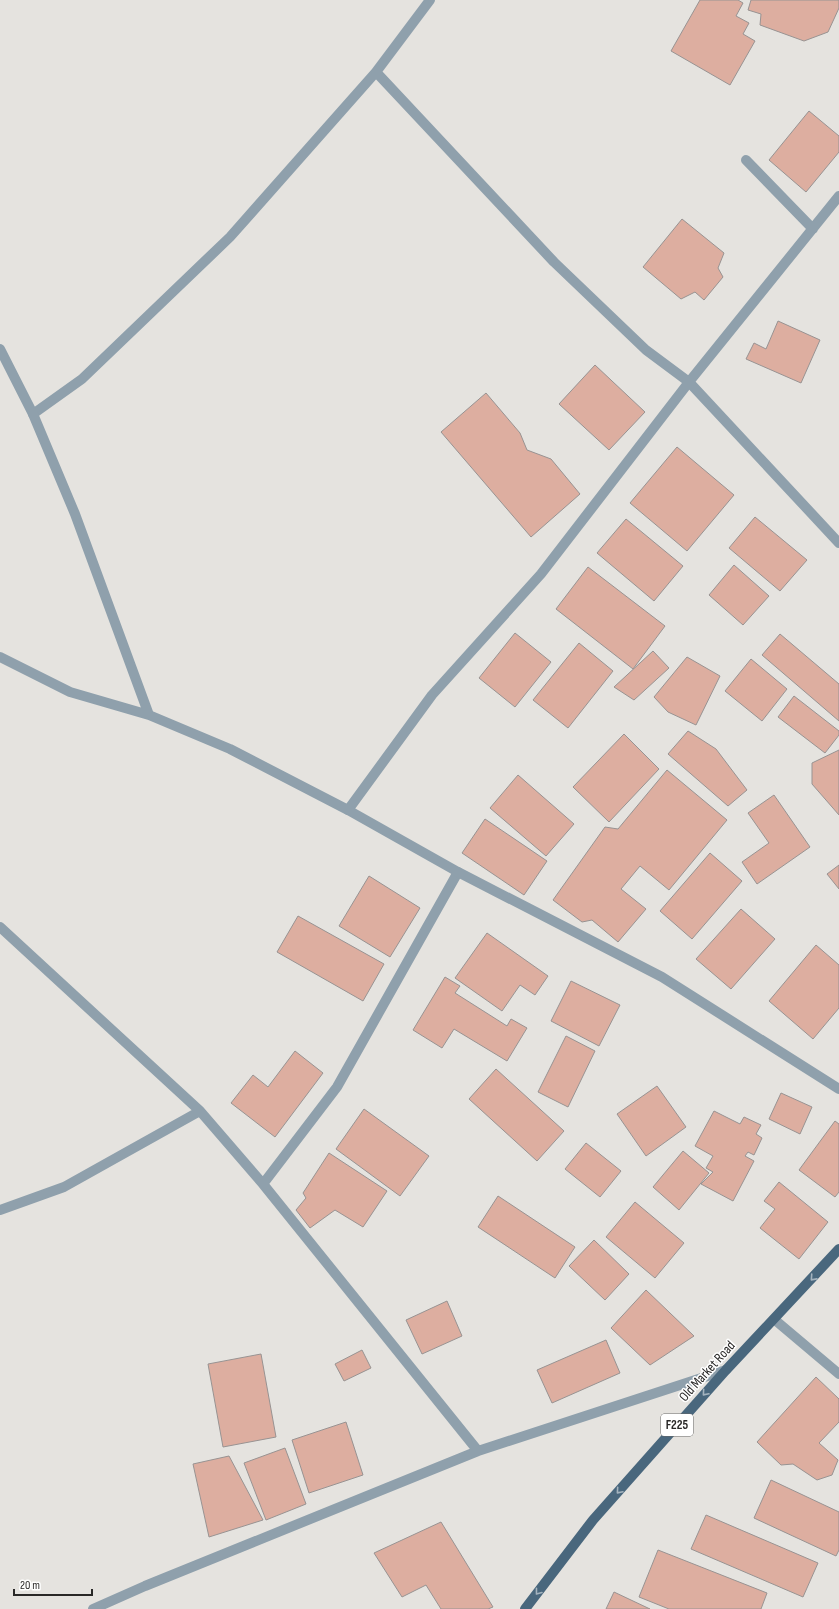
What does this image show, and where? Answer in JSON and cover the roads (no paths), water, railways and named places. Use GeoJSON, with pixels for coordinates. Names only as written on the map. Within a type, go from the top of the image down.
{"type":"FeatureCollection","features":[{"type":"Feature","properties":{"kind":"main road","name":"Old Market Road"},"geometry":{"type":"LineString","coordinates":[[525,1609],[593,1520],[726,1370],[775,1320],[839,1249]]}},
{"type":"Feature","properties":{"kind":"street"},"geometry":{"type":"LineString","coordinates":[[33,414],[82,379],[230,237],[376,72],[430,0]]}},
{"type":"Feature","properties":{"kind":"street"},"geometry":{"type":"LineString","coordinates":[[376,72],[554,262],[646,350],[689,382],[839,542]]}},
{"type":"Feature","properties":{"kind":"street"},"geometry":{"type":"LineString","coordinates":[[746,160],[813,229]]}},
{"type":"Feature","properties":{"kind":"street"},"geometry":{"type":"LineString","coordinates":[[348,810],[432,695],[541,574],[689,382],[839,196]]}},
{"type":"Feature","properties":{"kind":"street"},"geometry":{"type":"LineString","coordinates":[[0,349],[33,414],[74,514],[149,715]]}},
{"type":"Feature","properties":{"kind":"street"},"geometry":{"type":"LineString","coordinates":[[0,657],[70,692],[149,715],[230,749],[348,810],[458,872],[662,977],[839,1090]]}},
{"type":"Feature","properties":{"kind":"street"},"geometry":{"type":"LineString","coordinates":[[263,1184],[337,1087],[458,872]]}},
{"type":"Feature","properties":{"kind":"street"},"geometry":{"type":"LineString","coordinates":[[0,927],[200,1112],[263,1184],[478,1452]]}},
{"type":"Feature","properties":{"kind":"street"},"geometry":{"type":"LineString","coordinates":[[0,1210],[64,1187],[200,1112]]}},
{"type":"Feature","properties":{"kind":"street"},"geometry":{"type":"LineString","coordinates":[[775,1320],[839,1374]]}},
{"type":"Feature","properties":{"kind":"street"},"geometry":{"type":"LineString","coordinates":[[93,1609],[145,1586],[478,1452],[726,1370]]}}]}
